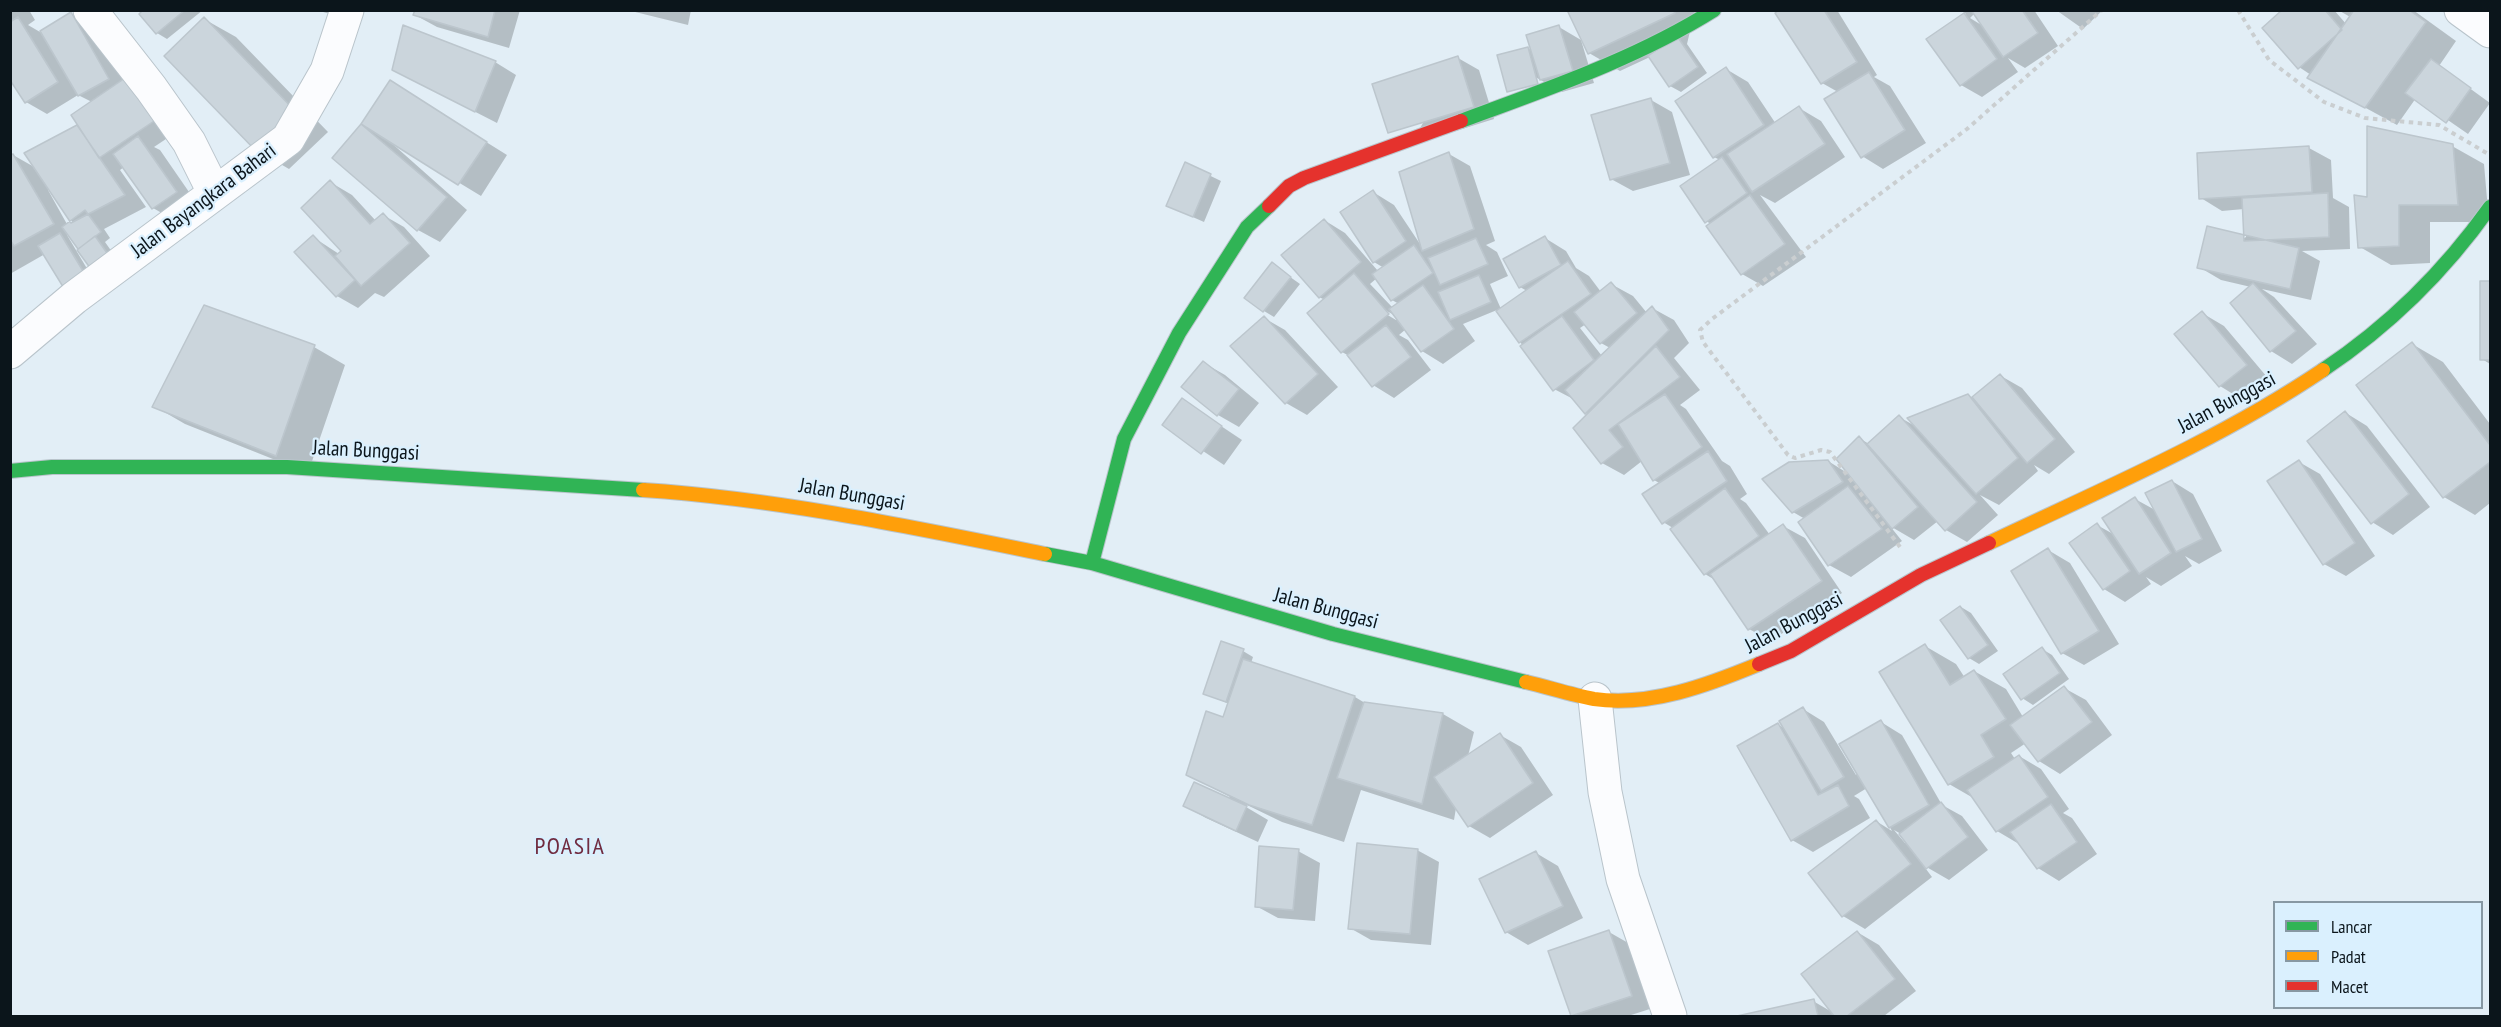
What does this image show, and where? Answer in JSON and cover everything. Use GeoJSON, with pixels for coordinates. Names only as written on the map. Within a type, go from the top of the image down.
{"type":"FeatureCollection","features":[{"type":"Feature","properties":{"kind":"main road"},"geometry":{"type":"LineString","coordinates":[[1092,563],[1124,439],[1142,402],[1179,333],[1247,227],[1289,186],[1304,178],[1573,80],[1684,29],[1714,10]]}},
{"type":"Feature","properties":{"kind":"main road","name":"Jalan Bunggasi"},"geometry":{"type":"LineString","coordinates":[[10,471],[52,467],[287,467],[702,494],[839,512],[1092,563],[1333,634],[1595,699],[1649,698],[1692,690],[1746,672],[1791,651],[1921,575],[2193,446],[2277,401],[2347,354],[2413,300],[2463,245],[2490,207]]}},
{"type":"Feature","properties":{"kind":"street"},"geometry":{"type":"LineString","coordinates":[[90,10],[152,88],[189,142],[214,192]]}},
{"type":"Feature","properties":{"kind":"street","name":"Jalan Bayangkara Bahari"},"geometry":{"type":"LineString","coordinates":[[10,352],[74,298],[288,139],[327,71],[347,10]]}},
{"type":"Feature","properties":{"kind":"street"},"geometry":{"type":"LineString","coordinates":[[2461,10],[2490,31]]}},
{"type":"Feature","properties":{"kind":"street"},"geometry":{"type":"LineString","coordinates":[[1595,699],[1605,792],[1623,879],[1671,1017]]}},
{"type":"Feature","properties":{"kind":"path"},"geometry":{"type":"LineString","coordinates":[[1921,575],[1830,452],[1821,450],[1795,458],[1788,455],[1703,342],[1700,330],[1967,129],[2102,10]]}},
{"type":"Feature","properties":{"kind":"path"},"geometry":{"type":"LineString","coordinates":[[2238,10],[2269,60],[2324,102],[2365,118],[2439,125],[2490,155]]}},
{"type":"Feature","properties":{"kind":"building"},"geometry":{"type":"Polygon","coordinates":[[[143,10],[185,10],[156,34],[139,14],[143,10]]]}},
{"type":"Feature","properties":{"kind":"building"},"geometry":{"type":"Polygon","coordinates":[[[415,10],[495,10],[488,37],[413,15],[415,10]]]}},
{"type":"Feature","properties":{"kind":"building"},"geometry":{"type":"Polygon","coordinates":[[[1567,10],[1673,10],[1675,13],[1588,54],[1567,10]]]}},
{"type":"Feature","properties":{"kind":"building"},"geometry":{"type":"Polygon","coordinates":[[[1779,10],[1824,10],[1857,62],[1821,84],[1775,13],[1779,10]]]}},
{"type":"Feature","properties":{"kind":"building"},"geometry":{"type":"Polygon","coordinates":[[[1971,10],[2022,10],[2038,33],[2003,57],[1971,10]]]}},
{"type":"Feature","properties":{"kind":"building"},"geometry":{"type":"Polygon","coordinates":[[[2282,10],[2325,10],[2342,30],[2298,69],[2262,28],[2282,10]]]}},
{"type":"Feature","properties":{"kind":"building"},"geometry":{"type":"Polygon","coordinates":[[[2354,10],[2409,10],[2426,22],[2365,108],[2307,78],[2354,10]]]}},
{"type":"Feature","properties":{"kind":"building"},"geometry":{"type":"Polygon","coordinates":[[[71,12],[109,79],[78,96],[40,31],[71,12]]]}},
{"type":"Feature","properties":{"kind":"building"},"geometry":{"type":"Polygon","coordinates":[[[1964,13],[1997,59],[1960,86],[1926,39],[1964,13]]]}},
{"type":"Feature","properties":{"kind":"building"},"geometry":{"type":"Polygon","coordinates":[[[18,17],[58,82],[25,103],[10,80],[10,22],[18,17]]]}},
{"type":"Feature","properties":{"kind":"building"},"geometry":{"type":"Polygon","coordinates":[[[204,17],[298,114],[257,152],[164,56],[204,17]]]}},
{"type":"Feature","properties":{"kind":"building"},"geometry":{"type":"Polygon","coordinates":[[[403,25],[496,61],[475,112],[392,70],[403,25]]]}},
{"type":"Feature","properties":{"kind":"building"},"geometry":{"type":"Polygon","coordinates":[[[1559,25],[1573,71],[1540,80],[1526,35],[1559,25]]]}},
{"type":"Feature","properties":{"kind":"building"},"geometry":{"type":"Polygon","coordinates":[[[1677,36],[1698,67],[1669,87],[1648,56],[1677,36]]]}},
{"type":"Feature","properties":{"kind":"building"},"geometry":{"type":"Polygon","coordinates":[[[1528,47],[1538,84],[1507,92],[1497,55],[1528,47]]]}},
{"type":"Feature","properties":{"kind":"building"},"geometry":{"type":"Polygon","coordinates":[[[1458,56],[1474,107],[1388,133],[1372,84],[1458,56]]]}},
{"type":"Feature","properties":{"kind":"building"},"geometry":{"type":"Polygon","coordinates":[[[2431,59],[2471,88],[2446,123],[2405,93],[2431,59]]]}},
{"type":"Feature","properties":{"kind":"building"},"geometry":{"type":"Polygon","coordinates":[[[1726,67],[1764,125],[1713,158],[1675,101],[1726,67]]]}},
{"type":"Feature","properties":{"kind":"building"},"geometry":{"type":"Polygon","coordinates":[[[1869,72],[1905,130],[1861,158],[1824,99],[1869,72]]]}},
{"type":"Feature","properties":{"kind":"building"},"geometry":{"type":"Polygon","coordinates":[[[131,74],[160,117],[99,158],[71,115],[131,74]]]}},
{"type":"Feature","properties":{"kind":"building"},"geometry":{"type":"Polygon","coordinates":[[[390,80],[487,142],[458,185],[361,124],[390,80]]]}},
{"type":"Feature","properties":{"kind":"building"},"geometry":{"type":"Polygon","coordinates":[[[1651,98],[1670,163],[1610,180],[1591,115],[1651,98]]]}},
{"type":"Feature","properties":{"kind":"building"},"geometry":{"type":"Polygon","coordinates":[[[1799,106],[1825,144],[1752,192],[1727,154],[1799,106]]]}},
{"type":"Feature","properties":{"kind":"building"},"geometry":{"type":"Polygon","coordinates":[[[361,124],[447,197],[417,231],[332,158],[361,124]]]}},
{"type":"Feature","properties":{"kind":"building"},"geometry":{"type":"Polygon","coordinates":[[[77,125],[125,195],[71,223],[24,153],[77,125]]]}},
{"type":"Feature","properties":{"kind":"building"},"geometry":{"type":"Polygon","coordinates":[[[2367,126],[2453,144],[2458,205],[2399,205],[2399,246],[2358,248],[2354,195],[2367,197],[2367,126]]]}},
{"type":"Feature","properties":{"kind":"building"},"geometry":{"type":"Polygon","coordinates":[[[138,136],[177,192],[152,209],[113,154],[138,136]]]}},
{"type":"Feature","properties":{"kind":"building"},"geometry":{"type":"Polygon","coordinates":[[[2309,146],[2312,192],[2199,199],[2197,153],[2309,146]]]}},
{"type":"Feature","properties":{"kind":"building"},"geometry":{"type":"Polygon","coordinates":[[[1449,152],[1474,229],[1422,251],[1399,172],[1449,152]]]}},
{"type":"Feature","properties":{"kind":"building"},"geometry":{"type":"Polygon","coordinates":[[[13,154],[54,224],[14,246],[10,239],[10,155],[13,154]]]}},
{"type":"Feature","properties":{"kind":"building"},"geometry":{"type":"Polygon","coordinates":[[[1722,157],[1747,193],[1705,223],[1680,186],[1722,157]]]}},
{"type":"Feature","properties":{"kind":"building"},"geometry":{"type":"Polygon","coordinates":[[[1185,162],[1211,174],[1193,217],[1166,206],[1185,162]]]}},
{"type":"Feature","properties":{"kind":"building"},"geometry":{"type":"Polygon","coordinates":[[[330,180],[370,224],[383,213],[410,243],[361,286],[335,256],[341,251],[301,208],[330,180]]]}},
{"type":"Feature","properties":{"kind":"building"},"geometry":{"type":"Polygon","coordinates":[[[1373,190],[1406,241],[1373,263],[1340,212],[1373,190]]]}},
{"type":"Feature","properties":{"kind":"building"},"geometry":{"type":"Polygon","coordinates":[[[2328,193],[2329,237],[2244,241],[2242,198],[2328,193]]]}},
{"type":"Feature","properties":{"kind":"building"},"geometry":{"type":"Polygon","coordinates":[[[1750,195],[1785,244],[1741,275],[1706,226],[1750,195]]]}},
{"type":"Feature","properties":{"kind":"building"},"geometry":{"type":"Polygon","coordinates":[[[85,210],[101,232],[78,249],[62,227],[85,210]]]}},
{"type":"Feature","properties":{"kind":"building"},"geometry":{"type":"Polygon","coordinates":[[[1324,219],[1361,262],[1319,298],[1281,255],[1324,219]]]}},
{"type":"Feature","properties":{"kind":"building"},"geometry":{"type":"Polygon","coordinates":[[[2207,226],[2299,248],[2290,289],[2197,268],[2207,226]]]}},
{"type":"Feature","properties":{"kind":"building"},"geometry":{"type":"Polygon","coordinates":[[[60,233],[86,276],[65,290],[38,246],[60,233]]]}},
{"type":"Feature","properties":{"kind":"building"},"geometry":{"type":"Polygon","coordinates":[[[313,235],[355,280],[336,297],[294,252],[313,235]]]}},
{"type":"Feature","properties":{"kind":"building"},"geometry":{"type":"Polygon","coordinates":[[[95,236],[114,263],[96,276],[77,250],[95,236]]]}},
{"type":"Feature","properties":{"kind":"building"},"geometry":{"type":"Polygon","coordinates":[[[1545,236],[1561,265],[1519,288],[1503,259],[1545,236]]]}},
{"type":"Feature","properties":{"kind":"building"},"geometry":{"type":"Polygon","coordinates":[[[1476,238],[1488,264],[1440,285],[1428,258],[1476,238]]]}},
{"type":"Feature","properties":{"kind":"building"},"geometry":{"type":"Polygon","coordinates":[[[1414,245],[1433,273],[1391,301],[1372,274],[1414,245]]]}},
{"type":"Feature","properties":{"kind":"building"},"geometry":{"type":"Polygon","coordinates":[[[1568,261],[1591,294],[1519,343],[1496,311],[1568,261]]]}},
{"type":"Feature","properties":{"kind":"building"},"geometry":{"type":"Polygon","coordinates":[[[1272,262],[1291,277],[1263,312],[1244,298],[1272,262]]]}},
{"type":"Feature","properties":{"kind":"building"},"geometry":{"type":"Polygon","coordinates":[[[1354,273],[1389,314],[1341,353],[1307,313],[1354,273]]]}},
{"type":"Feature","properties":{"kind":"building"},"geometry":{"type":"Polygon","coordinates":[[[1479,275],[1491,302],[1450,320],[1438,292],[1479,275]]]}},
{"type":"Feature","properties":{"kind":"building"},"geometry":{"type":"Polygon","coordinates":[[[2480,281],[2490,281],[2490,360],[2480,360],[2480,281]]]}},
{"type":"Feature","properties":{"kind":"building"},"geometry":{"type":"Polygon","coordinates":[[[1611,282],[1637,313],[1600,344],[1574,312],[1611,282]]]}},
{"type":"Feature","properties":{"kind":"building"},"geometry":{"type":"Polygon","coordinates":[[[2253,283],[2296,331],[2270,352],[2230,303],[2253,283]]]}},
{"type":"Feature","properties":{"kind":"building"},"geometry":{"type":"Polygon","coordinates":[[[1423,285],[1454,329],[1421,352],[1389,309],[1423,285]]]}},
{"type":"Feature","properties":{"kind":"building"},"geometry":{"type":"Polygon","coordinates":[[[204,305],[315,345],[276,456],[152,407],[204,305]]]}},
{"type":"Feature","properties":{"kind":"building"},"geometry":{"type":"Polygon","coordinates":[[[1652,306],[1669,330],[1585,414],[1565,390],[1652,306]]]}},
{"type":"Feature","properties":{"kind":"building"},"geometry":{"type":"Polygon","coordinates":[[[2202,311],[2247,365],[2219,387],[2174,334],[2202,311]]]}},
{"type":"Feature","properties":{"kind":"building"},"geometry":{"type":"Polygon","coordinates":[[[1264,316],[1318,374],[1285,404],[1230,346],[1264,316]]]}},
{"type":"Feature","properties":{"kind":"building"},"geometry":{"type":"Polygon","coordinates":[[[1562,316],[1594,360],[1553,391],[1520,346],[1562,316]]]}},
{"type":"Feature","properties":{"kind":"building"},"geometry":{"type":"Polygon","coordinates":[[[1386,325],[1411,357],[1372,387],[1347,355],[1386,325]]]}},
{"type":"Feature","properties":{"kind":"building"},"geometry":{"type":"Polygon","coordinates":[[[2412,342],[2490,445],[2490,462],[2443,498],[2356,385],[2412,342]]]}},
{"type":"Feature","properties":{"kind":"building"},"geometry":{"type":"Polygon","coordinates":[[[1656,346],[1680,377],[1609,430],[1623,447],[1601,464],[1573,428],[1656,346]]]}},
{"type":"Feature","properties":{"kind":"building"},"geometry":{"type":"Polygon","coordinates":[[[1203,361],[1239,389],[1217,416],[1181,387],[1203,361]]]}},
{"type":"Feature","properties":{"kind":"building"},"geometry":{"type":"Polygon","coordinates":[[[2000,374],[2055,439],[2027,463],[1972,397],[2000,374]]]}},
{"type":"Feature","properties":{"kind":"building"},"geometry":{"type":"Polygon","coordinates":[[[1665,394],[1702,447],[1653,481],[1618,424],[1665,394]]]}},
{"type":"Feature","properties":{"kind":"building"},"geometry":{"type":"Polygon","coordinates":[[[1968,394],[2018,458],[1976,494],[1907,418],[1968,394]]]}},
{"type":"Feature","properties":{"kind":"building"},"geometry":{"type":"Polygon","coordinates":[[[1182,398],[1222,426],[1201,454],[1162,425],[1182,398]]]}},
{"type":"Feature","properties":{"kind":"building"},"geometry":{"type":"Polygon","coordinates":[[[2345,411],[2409,494],[2371,524],[2307,441],[2345,411]]]}},
{"type":"Feature","properties":{"kind":"building"},"geometry":{"type":"Polygon","coordinates":[[[1899,415],[1977,502],[1945,531],[1867,444],[1899,415]]]}},
{"type":"Feature","properties":{"kind":"building"},"geometry":{"type":"Polygon","coordinates":[[[1859,436],[1918,507],[1892,529],[1836,459],[1859,436]]]}},
{"type":"Feature","properties":{"kind":"building"},"geometry":{"type":"Polygon","coordinates":[[[1708,451],[1727,481],[1662,524],[1642,494],[1708,451]]]}},
{"type":"Feature","properties":{"kind":"building"},"geometry":{"type":"Polygon","coordinates":[[[1828,460],[1843,482],[1792,513],[1762,479],[1789,462],[1828,460]]]}},
{"type":"Feature","properties":{"kind":"building"},"geometry":{"type":"Polygon","coordinates":[[[2299,460],[2355,543],[2323,565],[2267,481],[2299,460]]]}},
{"type":"Feature","properties":{"kind":"building"},"geometry":{"type":"Polygon","coordinates":[[[2172,480],[2202,539],[2176,552],[2145,493],[2172,480]]]}},
{"type":"Feature","properties":{"kind":"building"},"geometry":{"type":"Polygon","coordinates":[[[1848,486],[1882,529],[1828,566],[1798,522],[1848,486]]]}},
{"type":"Feature","properties":{"kind":"building"},"geometry":{"type":"Polygon","coordinates":[[[1725,488],[1759,536],[1704,575],[1670,529],[1725,488]]]}},
{"type":"Feature","properties":{"kind":"building"},"geometry":{"type":"Polygon","coordinates":[[[2135,497],[2171,553],[2139,574],[2102,518],[2135,497]]]}},
{"type":"Feature","properties":{"kind":"building"},"geometry":{"type":"Polygon","coordinates":[[[2097,523],[2130,571],[2103,590],[2069,543],[2097,523]]]}},
{"type":"Feature","properties":{"kind":"building"},"geometry":{"type":"Polygon","coordinates":[[[1783,524],[1822,581],[1748,630],[1710,574],[1783,524]]]}},
{"type":"Feature","properties":{"kind":"building"},"geometry":{"type":"Polygon","coordinates":[[[2048,548],[2099,631],[2061,654],[2011,571],[2048,548]]]}},
{"type":"Feature","properties":{"kind":"building"},"geometry":{"type":"Polygon","coordinates":[[[1960,606],[1988,645],[1968,659],[1940,620],[1960,606]]]}},
{"type":"Feature","properties":{"kind":"building"},"geometry":{"type":"Polygon","coordinates":[[[1221,641],[1244,649],[1226,702],[1203,694],[1221,641]]]}},
{"type":"Feature","properties":{"kind":"building"},"geometry":{"type":"Polygon","coordinates":[[[1925,644],[1950,685],[1974,670],[2006,719],[1981,735],[1994,757],[1948,785],[1879,672],[1925,644]]]}},
{"type":"Feature","properties":{"kind":"building"},"geometry":{"type":"Polygon","coordinates":[[[2042,647],[2060,673],[2021,700],[2003,674],[2042,647]]]}},
{"type":"Feature","properties":{"kind":"building"},"geometry":{"type":"Polygon","coordinates":[[[1243,659],[1355,696],[1312,825],[1249,805],[1186,775],[1206,711],[1223,717],[1243,659]]]}},
{"type":"Feature","properties":{"kind":"building"},"geometry":{"type":"Polygon","coordinates":[[[2064,686],[2092,722],[2038,762],[2010,725],[2064,686]]]}},
{"type":"Feature","properties":{"kind":"building"},"geometry":{"type":"Polygon","coordinates":[[[1364,702],[1443,713],[1422,804],[1337,778],[1364,702]]]}},
{"type":"Feature","properties":{"kind":"building"},"geometry":{"type":"Polygon","coordinates":[[[1803,707],[1844,777],[1821,791],[1779,721],[1803,707]]]}},
{"type":"Feature","properties":{"kind":"building"},"geometry":{"type":"Polygon","coordinates":[[[1881,720],[1929,805],[1889,828],[1839,744],[1881,720]]]}},
{"type":"Feature","properties":{"kind":"building"},"geometry":{"type":"Polygon","coordinates":[[[1778,723],[1818,795],[1838,785],[1849,806],[1791,841],[1737,746],[1778,723]]]}},
{"type":"Feature","properties":{"kind":"building"},"geometry":{"type":"Polygon","coordinates":[[[1500,733],[1533,783],[1468,827],[1434,777],[1500,733]]]}},
{"type":"Feature","properties":{"kind":"building"},"geometry":{"type":"Polygon","coordinates":[[[2019,755],[2048,797],[1996,832],[1967,790],[2019,755]]]}},
{"type":"Feature","properties":{"kind":"building"},"geometry":{"type":"Polygon","coordinates":[[[1194,782],[1247,806],[1236,831],[1183,806],[1194,782]]]}},
{"type":"Feature","properties":{"kind":"building"},"geometry":{"type":"Polygon","coordinates":[[[1941,802],[1968,837],[1926,869],[1899,834],[1941,802]]]}},
{"type":"Feature","properties":{"kind":"building"},"geometry":{"type":"Polygon","coordinates":[[[2051,804],[2077,842],[2037,869],[2010,832],[2051,804]]]}},
{"type":"Feature","properties":{"kind":"building"},"geometry":{"type":"Polygon","coordinates":[[[1876,820],[1911,864],[1842,917],[1808,873],[1876,820]]]}},
{"type":"Feature","properties":{"kind":"building"},"geometry":{"type":"Polygon","coordinates":[[[1357,843],[1418,849],[1410,934],[1348,929],[1357,843]]]}},
{"type":"Feature","properties":{"kind":"building"},"geometry":{"type":"Polygon","coordinates":[[[1259,846],[1299,849],[1293,910],[1255,907],[1259,846]]]}},
{"type":"Feature","properties":{"kind":"building"},"geometry":{"type":"Polygon","coordinates":[[[1536,851],[1563,906],[1505,933],[1479,879],[1536,851]]]}},
{"type":"Feature","properties":{"kind":"building"},"geometry":{"type":"Polygon","coordinates":[[[1609,930],[1632,996],[1571,1016],[1548,951],[1609,930]]]}},
{"type":"Feature","properties":{"kind":"building"},"geometry":{"type":"Polygon","coordinates":[[[1857,931],[1895,979],[1847,1016],[1834,1016],[1801,974],[1857,931]]]}},
{"type":"Feature","properties":{"kind":"building"},"geometry":{"type":"Polygon","coordinates":[[[1814,999],[1818,1016],[1737,1016],[1814,999]]]}},
{"type":"Feature","properties":{"kind":"traffic: fast"},"geometry":{"type":"LineString","coordinates":[[1461,121],[1558,85],[1654,44],[1714,10]]}},
{"type":"Feature","properties":{"kind":"traffic: fast"},"geometry":{"type":"LineString","coordinates":[[1092,563],[1124,439],[1179,333],[1247,227],[1269,206]]}},
{"type":"Feature","properties":{"kind":"traffic: fast"},"geometry":{"type":"LineString","coordinates":[[2323,370],[2370,335],[2414,296],[2454,254],[2490,207]]}},
{"type":"Feature","properties":{"kind":"traffic: fast"},"geometry":{"type":"LineString","coordinates":[[10,471],[52,467],[287,467],[643,490]]}},
{"type":"Feature","properties":{"kind":"traffic: fast"},"geometry":{"type":"LineString","coordinates":[[1045,554],[1092,563],[1333,634],[1526,682]]}},
{"type":"Feature","properties":{"kind":"traffic: slow"},"geometry":{"type":"LineString","coordinates":[[1989,543],[2202,441],[2323,370]]}},
{"type":"Feature","properties":{"kind":"traffic: slow"},"geometry":{"type":"LineString","coordinates":[[643,490],[795,507],[1045,554]]}},
{"type":"Feature","properties":{"kind":"traffic: slow"},"geometry":{"type":"LineString","coordinates":[[1526,682],[1594,699],[1636,700],[1699,686],[1759,664]]}},
{"type":"Feature","properties":{"kind":"traffic: jam"},"geometry":{"type":"LineString","coordinates":[[1269,206],[1289,186],[1304,178],[1461,121]]}},
{"type":"Feature","properties":{"kind":"traffic: jam"},"geometry":{"type":"LineString","coordinates":[[1759,664],[1791,651],[1921,575],[1989,543]]}},
{"type":"Feature","properties":{"kind":"district","name":"POASIA"},"geometry":{"type":"Point","coordinates":[570,847]}}]}
